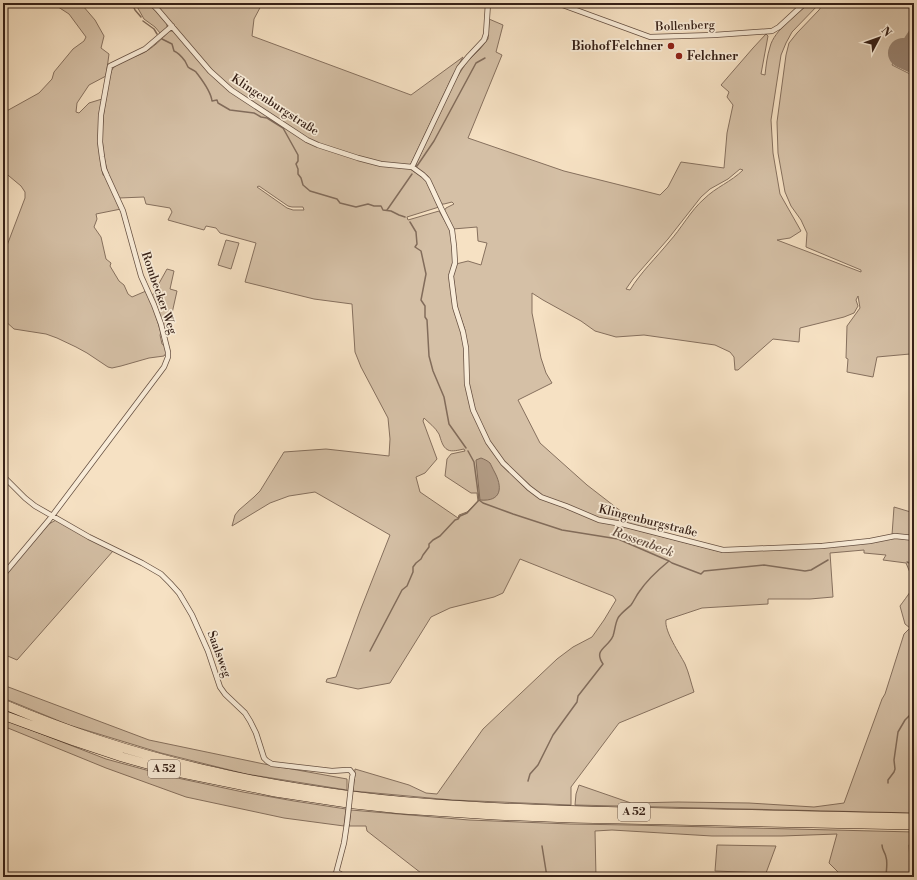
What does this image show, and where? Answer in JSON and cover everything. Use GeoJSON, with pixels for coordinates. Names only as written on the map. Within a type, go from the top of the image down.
{"type":"FeatureCollection","features":[{"type":"Feature","properties":{"kind":"highway","name":"A 52"},"geometry":{"type":"LineString","coordinates":[[3,704],[54,725],[173,762],[277,784],[355,796],[446,805],[572,810],[914,818]]}},
{"type":"Feature","properties":{"kind":"highway","name":"A 52"},"geometry":{"type":"LineString","coordinates":[[3,715],[122,757],[172,771],[275,792],[354,804],[445,812],[524,816],[914,825]]}},
{"type":"Feature","properties":{"kind":"street","name":"Klingenburgstraße"},"geometry":{"type":"LineString","coordinates":[[151,3],[210,71],[231,90],[313,143],[381,164],[412,167],[428,180],[452,230],[455,263],[451,276],[455,307],[463,332],[466,348],[467,384],[473,410],[488,442],[503,463],[529,488],[541,497],[599,520],[622,524],[723,550],[822,546],[870,541],[895,536],[914,538]]}},
{"type":"Feature","properties":{"kind":"street"},"geometry":{"type":"LineString","coordinates":[[412,167],[459,68],[484,40],[486,34],[488,3]]}},
{"type":"Feature","properties":{"kind":"street","name":"Bollenberg"},"geometry":{"type":"LineString","coordinates":[[557,3],[650,38],[772,31],[805,3]]}},
{"type":"Feature","properties":{"kind":"street","name":"Rombecker Weg"},"geometry":{"type":"LineString","coordinates":[[3,574],[52,516],[164,367],[168,358],[168,352],[161,324],[141,276],[123,211],[104,169],[100,142],[100,128],[110,66],[142,51],[172,26]]}},
{"type":"Feature","properties":{"kind":"street","name":"Saalsweg"},"geometry":{"type":"LineString","coordinates":[[3,476],[24,498],[35,506],[89,537],[161,574],[179,593],[200,632],[220,687],[225,694],[245,713],[256,733],[264,758],[267,761],[272,764],[332,771],[350,770],[353,774],[347,823],[344,843],[336,874],[345,877]]}},
{"type":"Feature","properties":{"kind":"shaded area"},"geometry":{"type":"Polygon","coordinates":[[[52,3],[82,3],[95,20],[104,36],[101,48],[109,54],[106,76],[89,85],[77,103],[76,112],[79,113],[89,103],[102,99],[101,165],[103,175],[105,176],[121,209],[96,214],[97,219],[94,227],[101,237],[106,259],[111,263],[110,266],[119,281],[124,285],[128,294],[132,297],[146,291],[153,306],[161,333],[162,344],[165,346],[166,353],[164,356],[149,358],[112,368],[57,338],[46,334],[14,329],[3,319],[3,256],[25,198],[25,192],[21,186],[3,171],[3,113],[39,93],[52,79],[54,72],[73,49],[84,41],[86,37],[69,14],[52,3]]]}},
{"type":"Feature","properties":{"kind":"shaded area"},"geometry":{"type":"Polygon","coordinates":[[[135,3],[147,3],[167,24],[167,29],[160,33],[155,27],[144,19],[135,3]]]}},
{"type":"Feature","properties":{"kind":"shaded area"},"geometry":{"type":"Polygon","coordinates":[[[154,3],[261,3],[262,4],[254,19],[252,36],[411,95],[463,57],[409,168],[425,179],[439,207],[407,217],[408,220],[439,211],[450,230],[453,247],[453,263],[450,275],[462,332],[465,330],[457,307],[453,276],[456,264],[468,261],[481,265],[487,243],[478,241],[477,227],[453,229],[444,211],[446,208],[454,204],[452,202],[441,204],[428,176],[417,169],[416,164],[456,79],[466,63],[488,39],[489,19],[503,25],[496,52],[502,55],[468,138],[564,171],[660,195],[668,187],[681,162],[724,168],[727,133],[733,105],[727,97],[729,92],[721,85],[766,34],[768,36],[761,74],[765,75],[769,50],[776,35],[786,23],[809,3],[820,3],[792,32],[781,55],[771,120],[773,153],[780,194],[801,231],[790,238],[777,240],[861,272],[861,270],[806,247],[807,233],[801,220],[791,206],[785,192],[778,153],[777,122],[786,55],[789,43],[824,3],[914,3],[914,27],[906,37],[892,65],[914,76],[914,355],[910,354],[877,357],[873,377],[847,372],[847,326],[860,308],[858,296],[856,300],[858,306],[854,313],[800,328],[799,342],[773,339],[738,370],[735,370],[734,357],[730,352],[715,345],[644,335],[616,337],[595,331],[581,321],[532,293],[532,313],[541,358],[546,373],[552,383],[518,400],[540,443],[587,485],[631,519],[662,531],[660,533],[565,508],[621,526],[722,552],[895,538],[914,540],[914,813],[575,805],[579,785],[631,803],[749,803],[814,807],[844,803],[885,694],[904,634],[910,628],[905,624],[900,606],[912,589],[913,585],[912,577],[906,563],[883,560],[886,555],[864,553],[864,550],[830,553],[833,597],[810,599],[768,599],[768,604],[702,608],[666,620],[667,630],[685,664],[694,692],[619,723],[571,787],[571,805],[452,800],[353,791],[355,769],[409,785],[426,793],[437,794],[483,729],[557,659],[573,647],[592,637],[616,600],[613,596],[520,559],[503,593],[494,597],[450,608],[431,617],[390,683],[358,689],[326,682],[327,679],[336,677],[390,535],[315,492],[289,496],[270,503],[232,526],[235,515],[260,491],[284,452],[326,449],[389,456],[390,439],[388,418],[361,367],[355,352],[352,304],[314,299],[245,282],[256,243],[220,233],[216,228],[206,226],[204,230],[168,220],[172,212],[170,208],[146,204],[144,197],[119,198],[105,163],[102,142],[104,113],[112,70],[120,63],[150,49],[169,31],[174,31],[184,43],[188,42],[154,3]],[[740,169],[728,179],[710,189],[701,197],[626,289],[630,290],[699,203],[713,191],[734,178],[743,170],[740,169]],[[259,186],[257,187],[287,208],[293,210],[304,210],[303,207],[288,206],[259,186]],[[424,418],[423,421],[437,459],[425,473],[416,477],[420,492],[458,518],[459,515],[467,512],[478,501],[477,493],[471,493],[445,476],[447,459],[451,454],[465,451],[464,449],[451,451],[446,449],[436,429],[424,418]]]}},
{"type":"Feature","properties":{"kind":"shaded area"},"geometry":{"type":"Polygon","coordinates":[[[226,240],[239,243],[231,269],[218,265],[226,240]]]}},
{"type":"Feature","properties":{"kind":"shaded area"},"geometry":{"type":"Polygon","coordinates":[[[167,269],[174,271],[170,289],[177,291],[168,331],[165,331],[152,296],[167,269]]]}},
{"type":"Feature","properties":{"kind":"shaded area"},"geometry":{"type":"Polygon","coordinates":[[[481,458],[490,463],[499,483],[499,492],[493,499],[480,500],[476,460],[481,458]]]}},
{"type":"Feature","properties":{"kind":"shaded area"},"geometry":{"type":"Polygon","coordinates":[[[894,507],[914,513],[914,537],[892,535],[894,507]]]}},
{"type":"Feature","properties":{"kind":"shaded area"},"geometry":{"type":"Polygon","coordinates":[[[56,520],[113,551],[17,660],[3,654],[3,577],[49,524],[56,520]]]}},
{"type":"Feature","properties":{"kind":"shaded area"},"geometry":{"type":"Polygon","coordinates":[[[3,685],[149,740],[264,764],[347,779],[347,790],[246,774],[161,753],[69,725],[3,698],[3,685]]]}},
{"type":"Feature","properties":{"kind":"shaded area"},"geometry":{"type":"Polygon","coordinates":[[[3,719],[106,759],[168,776],[243,792],[346,809],[344,826],[284,818],[186,797],[106,768],[3,726],[3,719]]]}},
{"type":"Feature","properties":{"kind":"shaded area"},"geometry":{"type":"Polygon","coordinates":[[[351,810],[469,820],[570,824],[914,832],[914,839],[909,845],[911,877],[843,877],[829,863],[837,834],[712,836],[612,830],[595,831],[596,877],[425,877],[367,831],[366,826],[349,826],[351,810]]]}},
{"type":"Feature","properties":{"kind":"shaded area"},"geometry":{"type":"Polygon","coordinates":[[[717,845],[776,846],[766,873],[715,871],[717,845]]]}},
{"type":"Feature","properties":{"kind":"waterway","name":"Rossenbeck"},"geometry":{"type":"LineString","coordinates":[[132,3],[135,10],[141,17]]}},
{"type":"Feature","properties":{"kind":"waterway","name":"Rossenbeck"},"geometry":{"type":"LineString","coordinates":[[143,21],[154,29],[157,34]]}},
{"type":"Feature","properties":{"kind":"waterway","name":"Rossenbeck"},"geometry":{"type":"LineString","coordinates":[[162,39],[172,44],[174,51],[182,57],[188,67],[196,72],[208,90],[212,101],[217,100],[218,103],[230,110],[254,113],[261,117],[267,118],[283,128],[298,155],[298,161],[296,164],[298,174],[303,185],[310,191],[337,199],[340,203],[356,207],[368,204],[381,206],[383,210],[391,211],[405,217]]}},
{"type":"Feature","properties":{"kind":"waterway"},"geometry":{"type":"LineString","coordinates":[[417,166],[434,141],[476,63],[485,58]]}},
{"type":"Feature","properties":{"kind":"waterway"},"geometry":{"type":"LineString","coordinates":[[387,210],[412,174]]}},
{"type":"Feature","properties":{"kind":"waterway","name":"Rossenbeck"},"geometry":{"type":"LineString","coordinates":[[410,222],[416,232],[417,244],[415,247],[421,251],[426,274],[421,300],[425,306],[429,356],[433,371],[444,397],[449,424],[466,448]]}},
{"type":"Feature","properties":{"kind":"waterway","name":"Rossenbeck"},"geometry":{"type":"LineString","coordinates":[[468,451],[474,462],[479,500],[483,503],[562,530],[618,539],[701,574],[704,571],[764,565],[805,571],[811,570],[828,560]]}},
{"type":"Feature","properties":{"kind":"waterway"},"geometry":{"type":"LineString","coordinates":[[370,651],[402,590],[407,586],[413,572],[413,567],[421,559],[429,547],[429,544],[440,536],[455,520],[467,513],[479,500]]}},
{"type":"Feature","properties":{"kind":"waterway"},"geometry":{"type":"LineString","coordinates":[[528,781],[530,774],[538,765],[553,735],[577,702],[578,696],[603,664],[600,659],[600,652],[611,640],[618,618],[631,605],[649,579],[669,561]]}},
{"type":"Feature","properties":{"kind":"waterway","name":"Rossenbeck"},"geometry":{"type":"LineString","coordinates":[[907,562],[914,565]]}},
{"type":"Feature","properties":{"kind":"waterway"},"geometry":{"type":"LineString","coordinates":[[888,783],[888,780],[895,769],[894,760],[898,732],[905,720],[914,711]]}},
{"type":"Feature","properties":{"kind":"waterway"},"geometry":{"type":"LineString","coordinates":[[882,845],[887,859],[886,877]]}},
{"type":"Feature","properties":{"kind":"waterway"},"geometry":{"type":"LineString","coordinates":[[542,846],[547,877]]}},
{"type":"Feature","properties":{"kind":"taxiway"},"geometry":{"type":"LineString","coordinates":[[903,53],[914,34]]}},
{"type":"Feature","properties":{"kind":"runway"},"geometry":{"type":"LineString","coordinates":[[903,53],[914,58]]}},
{"type":"Feature","properties":{"kind":"place","name":"Biohof Felchner"},"geometry":{"type":"Point","coordinates":[671,46]}},
{"type":"Feature","properties":{"kind":"place","name":"Felchner"},"geometry":{"type":"Point","coordinates":[679,56]}}]}
